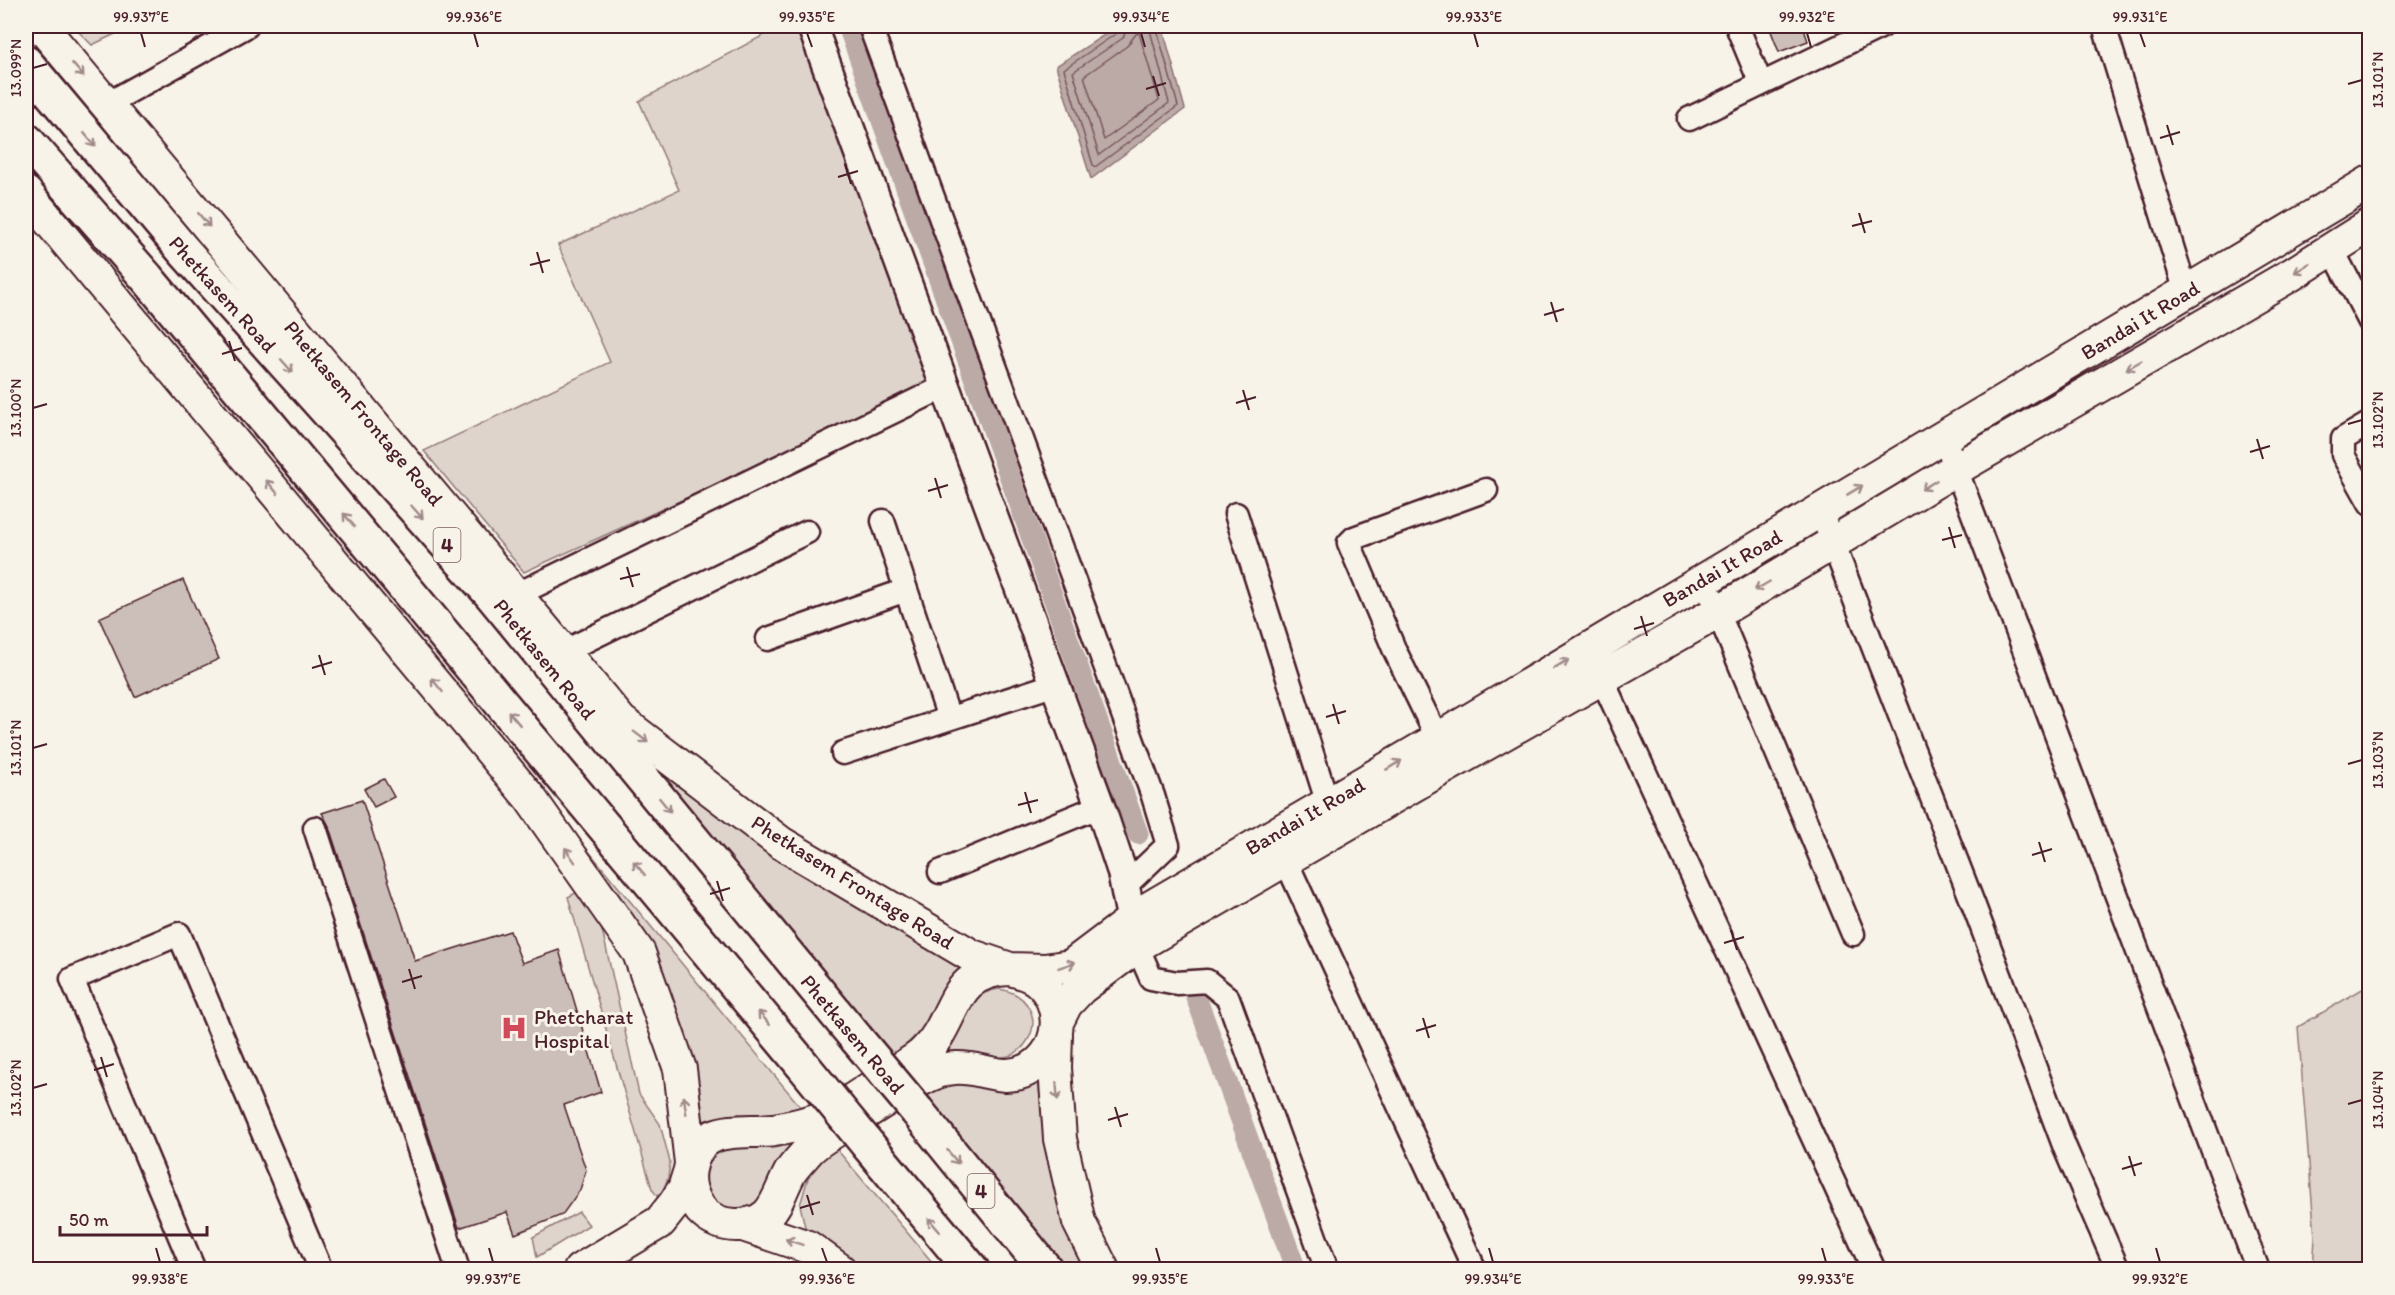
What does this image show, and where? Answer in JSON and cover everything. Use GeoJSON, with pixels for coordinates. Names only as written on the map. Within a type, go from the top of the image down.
{"type":"FeatureCollection","features":[{"type":"Feature","properties":{"kind":"highway","name":"Phetkasem Road"},"geometry":{"type":"LineString","coordinates":[[26,63],[183,250],[491,594],[1046,1269]]}},
{"type":"Feature","properties":{"kind":"highway"},"geometry":{"type":"LineString","coordinates":[[26,140],[147,278],[972,1269]]}},
{"type":"Feature","properties":{"kind":"main road","name":"Phetkasem Frontage Road"},"geometry":{"type":"LineString","coordinates":[[41,26],[621,722],[781,843],[972,956],[1010,969]]}},
{"type":"Feature","properties":{"kind":"main road","name":"Bandai It Road"},"geometry":{"type":"LineString","coordinates":[[1279,847],[1328,804],[2370,182]]}},
{"type":"Feature","properties":{"kind":"main road"},"geometry":{"type":"LineString","coordinates":[[26,194],[530,798],[639,953],[680,1069],[690,1168],[689,1186],[702,1211],[729,1223]]}},
{"type":"Feature","properties":{"kind":"main road","name":"Bandai It Road"},"geometry":{"type":"LineString","coordinates":[[1010,969],[1045,970],[1071,966],[1134,934],[1279,847],[1602,678],[1833,545],[1956,469],[2370,225]]}},
{"type":"Feature","properties":{"kind":"main road","name":"Bandai It Road"},"geometry":{"type":"LineString","coordinates":[[729,1223],[752,1223],[768,1214],[778,1203],[791,1171],[809,1149],[928,1076],[955,1068],[997,1076],[1011,1076],[1028,1070],[1052,1047],[1066,1004],[1134,934]]}},
{"type":"Feature","properties":{"kind":"main road"},"geometry":{"type":"LineString","coordinates":[[660,1222],[684,1189],[690,1168],[704,1143],[727,1130],[771,1130],[801,1125],[828,1115],[921,1055],[951,1013],[955,999],[970,981],[986,972],[1010,969],[1025,973],[1038,981],[1049,993],[1055,1006],[1057,1026],[1055,1068],[1060,1139],[1079,1222],[1103,1269]]}},
{"type":"Feature","properties":{"kind":"main road"},"geometry":{"type":"LineString","coordinates":[[580,1269],[660,1222],[686,1217],[702,1217],[808,1247],[840,1269]]}},
{"type":"Feature","properties":{"kind":"street"},"geometry":{"type":"LineString","coordinates":[[107,104],[247,26]]}},
{"type":"Feature","properties":{"kind":"street"},"geometry":{"type":"LineString","coordinates":[[812,26],[1100,806],[1122,872],[1134,934],[1151,978],[1177,982],[1207,981],[1228,998],[1327,1269]]}},
{"type":"Feature","properties":{"kind":"street"},"geometry":{"type":"LineString","coordinates":[[870,26],[1149,785],[1168,845],[1125,886]]}},
{"type":"Feature","properties":{"kind":"street"},"geometry":{"type":"LineString","coordinates":[[1737,26],[1761,84]]}},
{"type":"Feature","properties":{"kind":"street"},"geometry":{"type":"LineString","coordinates":[[1689,119],[1882,26]]}},
{"type":"Feature","properties":{"kind":"street"},"geometry":{"type":"LineString","coordinates":[[2104,26],[2186,292]]}},
{"type":"Feature","properties":{"kind":"street"},"geometry":{"type":"LineString","coordinates":[[2332,249],[2370,322]]}},
{"type":"Feature","properties":{"kind":"street"},"geometry":{"type":"LineString","coordinates":[[516,595],[945,386]]}},
{"type":"Feature","properties":{"kind":"street"},"geometry":{"type":"LineString","coordinates":[[2370,423],[2343,439],[2341,447],[2343,455],[2370,502]]}},
{"type":"Feature","properties":{"kind":"street"},"geometry":{"type":"LineString","coordinates":[[1944,437],[2258,1269]]}},
{"type":"Feature","properties":{"kind":"street"},"geometry":{"type":"LineString","coordinates":[[1438,739],[1395,651],[1349,543],[1354,538],[1486,490]]}},
{"type":"Feature","properties":{"kind":"street"},"geometry":{"type":"LineString","coordinates":[[1820,510],[2065,1148],[2118,1269]]}},
{"type":"Feature","properties":{"kind":"street"},"geometry":{"type":"LineString","coordinates":[[1236,514],[1328,804]]}},
{"type":"Feature","properties":{"kind":"street"},"geometry":{"type":"LineString","coordinates":[[883,520],[949,718]]}},
{"type":"Feature","properties":{"kind":"street"},"geometry":{"type":"LineString","coordinates":[[563,652],[807,532]]}},
{"type":"Feature","properties":{"kind":"street"},"geometry":{"type":"LineString","coordinates":[[1704,579],[1853,934]]}},
{"type":"Feature","properties":{"kind":"street"},"geometry":{"type":"LineString","coordinates":[[768,639],[906,590]]}},
{"type":"Feature","properties":{"kind":"street"},"geometry":{"type":"LineString","coordinates":[[1588,648],[1874,1269]]}},
{"type":"Feature","properties":{"kind":"street"},"geometry":{"type":"LineString","coordinates":[[843,753],[1056,684]]}},
{"type":"Feature","properties":{"kind":"street"},"geometry":{"type":"LineString","coordinates":[[940,872],[1100,806]]}},
{"type":"Feature","properties":{"kind":"street"},"geometry":{"type":"LineString","coordinates":[[315,828],[458,1269]]}},
{"type":"Feature","properties":{"kind":"street"},"geometry":{"type":"LineString","coordinates":[[1279,847],[1475,1269]]}},
{"type":"Feature","properties":{"kind":"street"},"geometry":{"type":"LineString","coordinates":[[194,1269],[72,979],[179,934],[321,1269]]}},
{"type":"Feature","properties":{"kind":"shaded area"},"geometry":{"type":"Polygon","coordinates":[[[73,26],[132,26],[92,45],[73,26]]]}},
{"type":"Feature","properties":{"kind":"shaded area"},"geometry":{"type":"Polygon","coordinates":[[[781,26],[801,26],[932,386],[524,572],[424,451],[610,362],[558,245],[679,190],[639,101],[781,26]]]}},
{"type":"Feature","properties":{"kind":"shaded area"},"geometry":{"type":"Polygon","coordinates":[[[592,707],[970,968],[936,1015],[895,1056],[869,1035],[592,707]]]}},
{"type":"Feature","properties":{"kind":"shaded area"},"geometry":{"type":"Polygon","coordinates":[[[586,848],[804,1111],[769,1119],[739,1114],[700,1121],[659,967],[586,848]]]}},
{"type":"Feature","properties":{"kind":"shaded area"},"geometry":{"type":"Polygon","coordinates":[[[578,892],[593,905],[603,934],[639,1094],[660,1124],[670,1162],[668,1178],[659,1199],[652,1189],[568,897],[578,892]]]}},
{"type":"Feature","properties":{"kind":"shaded area"},"geometry":{"type":"Polygon","coordinates":[[[2369,985],[2369,1269],[2313,1269],[2315,1238],[2298,1027],[2369,985]]]}},
{"type":"Feature","properties":{"kind":"shaded area"},"geometry":{"type":"Polygon","coordinates":[[[999,989],[1018,996],[1031,1012],[1033,1027],[1031,1034],[1018,1051],[997,1058],[979,1056],[954,1059],[918,1069],[947,1045],[972,1003],[988,992],[999,989]]]}},
{"type":"Feature","properties":{"kind":"shaded area"},"geometry":{"type":"Polygon","coordinates":[[[952,1079],[1012,1088],[1038,1082],[1050,1164],[1091,1269],[1063,1269],[1022,1225],[929,1110],[923,1091],[952,1079]]]}},
{"type":"Feature","properties":{"kind":"shaded area"},"geometry":{"type":"Polygon","coordinates":[[[801,1137],[753,1208],[734,1211],[726,1209],[719,1205],[709,1193],[705,1178],[708,1163],[724,1146],[801,1137]]]}},
{"type":"Feature","properties":{"kind":"shaded area"},"geometry":{"type":"Polygon","coordinates":[[[833,1145],[938,1269],[863,1269],[805,1227],[800,1205],[812,1165],[833,1145]]]}},
{"type":"Feature","properties":{"kind":"shaded area"},"geometry":{"type":"Polygon","coordinates":[[[579,1212],[589,1225],[537,1257],[533,1237],[579,1212]]]}},
{"type":"Feature","properties":{"kind":"water"},"geometry":{"type":"Polygon","coordinates":[[[1118,26],[1162,26],[1185,109],[1091,179],[1056,66],[1118,26]]]}},
{"type":"Feature","properties":{"kind":"building"},"geometry":{"type":"Polygon","coordinates":[[[1769,26],[1803,26],[1808,41],[1779,52],[1769,26]]]}},
{"type":"Feature","properties":{"kind":"building"},"geometry":{"type":"Polygon","coordinates":[[[183,580],[219,659],[135,697],[99,618],[183,580]]]}},
{"type":"Feature","properties":{"kind":"building"},"geometry":{"type":"Polygon","coordinates":[[[384,779],[394,797],[374,807],[364,789],[384,779]]]}},
{"type":"Feature","properties":{"kind":"building","name":"Phetcharat Hospital"},"geometry":{"type":"Polygon","coordinates":[[[362,800],[415,961],[510,931],[522,963],[559,950],[601,1092],[564,1105],[586,1170],[580,1190],[562,1215],[515,1234],[507,1212],[459,1228],[328,824],[322,813],[362,800]]]}},
{"type":"Feature","properties":{"kind":"waterway"},"geometry":{"type":"LineString","coordinates":[[848,26],[1138,834]]}},
{"type":"Feature","properties":{"kind":"waterway"},"geometry":{"type":"LineString","coordinates":[[1196,997],[1296,1270]]}},
{"type":"Feature","properties":{"kind":"place","name":"Phetcharat Hospital"},"geometry":{"type":"Point","coordinates":[514,1028]}}]}
